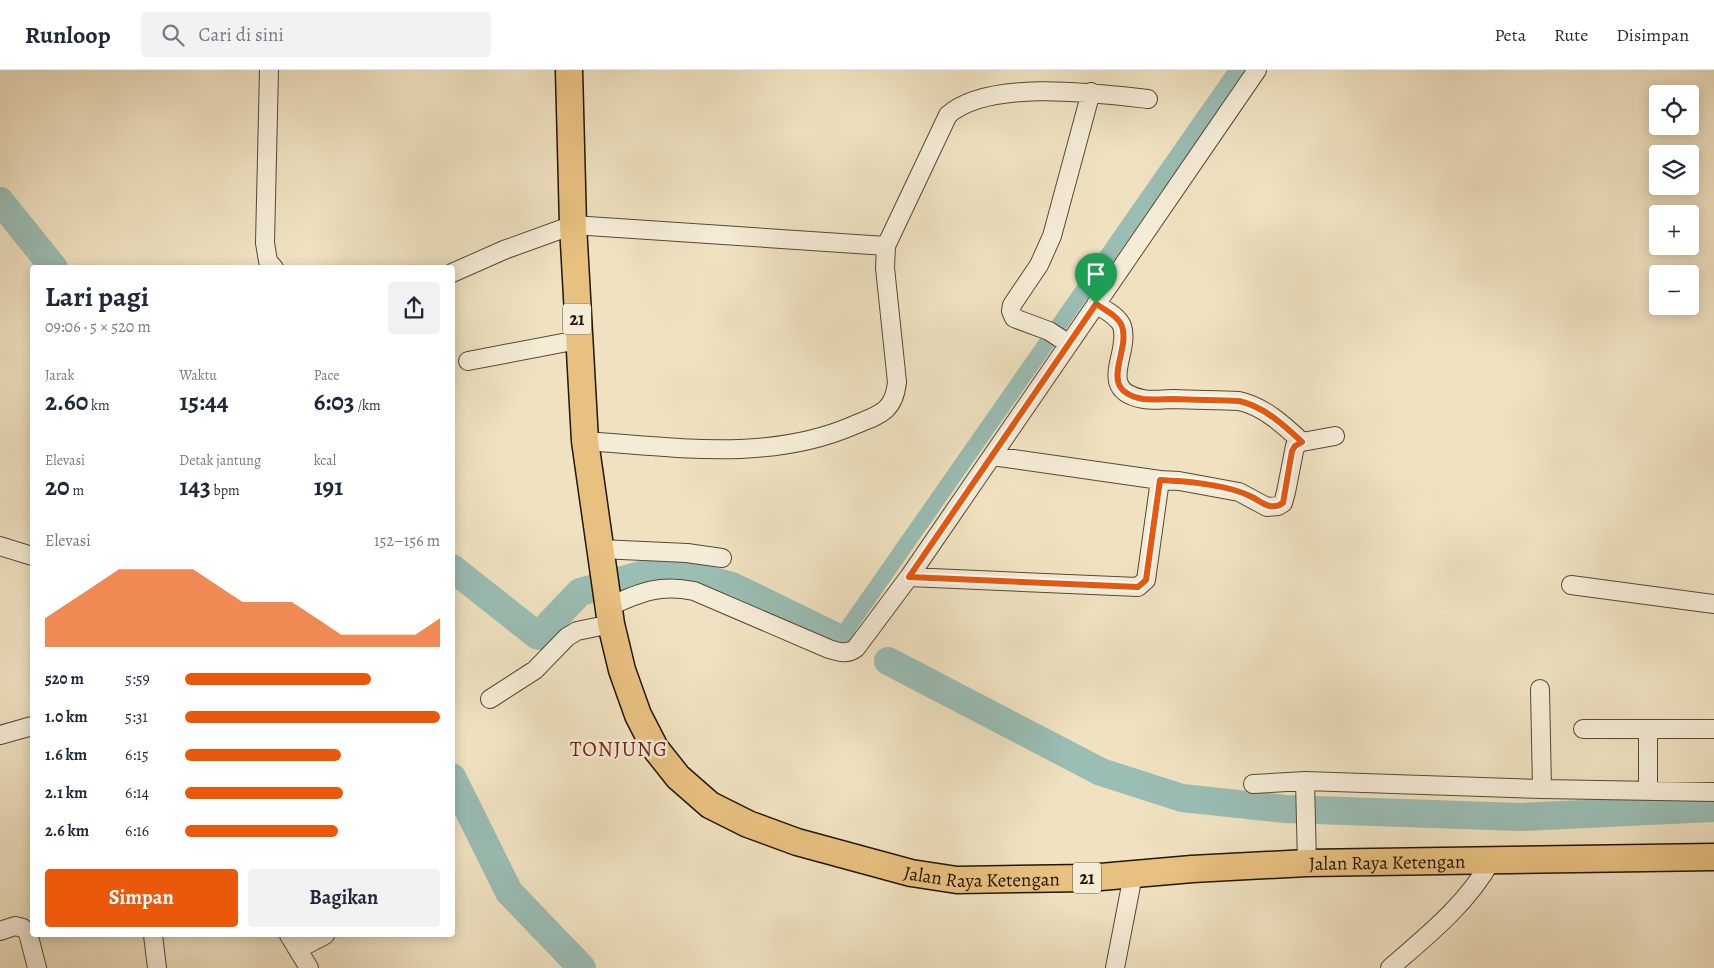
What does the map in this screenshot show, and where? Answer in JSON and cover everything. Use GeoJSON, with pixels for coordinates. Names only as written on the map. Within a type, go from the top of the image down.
{"type":"FeatureCollection","features":[{"type":"Feature","properties":{"kind":"highway","name":"21"},"geometry":{"type":"LineString","coordinates":[[569,70],[573,225],[584,441],[610,609]]}},
{"type":"Feature","properties":{"kind":"highway","name":"Jalan Raya Ketengan"},"geometry":{"type":"LineString","coordinates":[[610,609],[622,670],[635,706],[655,748],[678,778],[710,804],[734,817],[797,842],[911,873],[936,878],[982,881],[1133,875],[1192,868],[1307,863],[1714,857]]}},
{"type":"Feature","properties":{"kind":"street"},"geometry":{"type":"LineString","coordinates":[[269,70],[264,243],[268,260],[272,265]]}},
{"type":"Feature","properties":{"kind":"street"},"geometry":{"type":"LineString","coordinates":[[490,698],[535,670],[567,637],[610,609],[638,593],[675,587],[694,591],[843,653],[852,652],[909,577],[992,456],[1060,338],[1096,304],[1257,70]]}},
{"type":"Feature","properties":{"kind":"street"},"geometry":{"type":"LineString","coordinates":[[1060,338],[1014,318],[1011,311],[1012,306],[1039,265],[1052,236],[1091,92]]}},
{"type":"Feature","properties":{"kind":"street"},"geometry":{"type":"LineString","coordinates":[[584,441],[715,449],[774,446],[830,436],[884,412],[892,405],[896,396],[897,382],[885,268],[886,246],[948,115],[959,105],[1000,94],[1091,92],[1148,99]]}},
{"type":"Feature","properties":{"kind":"street"},"geometry":{"type":"LineString","coordinates":[[455,272],[504,250],[573,225],[886,246]]}},
{"type":"Feature","properties":{"kind":"street"},"geometry":{"type":"LineString","coordinates":[[1096,304],[1119,320],[1123,328],[1123,340],[1117,372],[1119,385],[1126,392],[1143,399],[1239,401],[1251,403],[1285,425],[1302,442]]}},
{"type":"Feature","properties":{"kind":"street"},"geometry":{"type":"LineString","coordinates":[[468,361],[578,340]]}},
{"type":"Feature","properties":{"kind":"street"},"geometry":{"type":"LineString","coordinates":[[992,456],[1160,480],[1179,481],[1239,492],[1267,507],[1278,506],[1283,503],[1292,451],[1295,446],[1302,442],[1335,436]]}},
{"type":"Feature","properties":{"kind":"street"},"geometry":{"type":"LineString","coordinates":[[909,577],[1138,587],[1146,580],[1160,480]]}},
{"type":"Feature","properties":{"kind":"street"},"geometry":{"type":"LineString","coordinates":[[0,546],[30,555]]}},
{"type":"Feature","properties":{"kind":"street"},"geometry":{"type":"LineString","coordinates":[[601,558],[688,552],[722,558]]}},
{"type":"Feature","properties":{"kind":"street"},"geometry":{"type":"LineString","coordinates":[[1571,585],[1714,604]]}},
{"type":"Feature","properties":{"kind":"street"},"geometry":{"type":"LineString","coordinates":[[1540,689],[1542,789]]}},
{"type":"Feature","properties":{"kind":"street"},"geometry":{"type":"LineString","coordinates":[[0,735],[30,727]]}},
{"type":"Feature","properties":{"kind":"street"},"geometry":{"type":"LineString","coordinates":[[1583,730],[1714,728]]}},
{"type":"Feature","properties":{"kind":"street"},"geometry":{"type":"LineString","coordinates":[[1648,729],[1648,791]]}},
{"type":"Feature","properties":{"kind":"street"},"geometry":{"type":"LineString","coordinates":[[1253,784],[1305,790],[1542,789],[1714,792]]}},
{"type":"Feature","properties":{"kind":"street"},"geometry":{"type":"LineString","coordinates":[[1305,790],[1307,863]]}},
{"type":"Feature","properties":{"kind":"street"},"geometry":{"type":"LineString","coordinates":[[1390,968],[1451,915],[1482,878],[1491,861]]}},
{"type":"Feature","properties":{"kind":"street"},"geometry":{"type":"LineString","coordinates":[[1115,968],[1133,875]]}},
{"type":"Feature","properties":{"kind":"street"},"geometry":{"type":"LineString","coordinates":[[0,932],[15,926],[23,928],[28,933],[37,968]]}},
{"type":"Feature","properties":{"kind":"street"},"geometry":{"type":"LineString","coordinates":[[153,937],[157,968]]}},
{"type":"Feature","properties":{"kind":"street"},"geometry":{"type":"LineString","coordinates":[[308,940],[309,968]]}},
{"type":"Feature","properties":{"kind":"waterway"},"geometry":{"type":"LineString","coordinates":[[840,639],[1237,70]]}},
{"type":"Feature","properties":{"kind":"waterway"},"geometry":{"type":"LineString","coordinates":[[0,201],[52,265]]}},
{"type":"Feature","properties":{"kind":"waterway"},"geometry":{"type":"LineString","coordinates":[[455,570],[538,636],[580,592],[665,568],[732,586],[847,642]]}},
{"type":"Feature","properties":{"kind":"waterway"},"geometry":{"type":"LineString","coordinates":[[888,661],[1101,772],[1182,798],[1285,809],[1521,817],[1714,808]]}},
{"type":"Feature","properties":{"kind":"waterway"},"geometry":{"type":"LineString","coordinates":[[455,783],[509,892],[582,968]]}},
{"type":"Feature","properties":{"kind":"district","name":"TONJUNG"},"geometry":{"type":"Point","coordinates":[619,749]}},
{"type":"Feature","properties":{"kind":"route"},"geometry":{"type":"LineString","coordinates":[[1096,304],[1119,320],[1123,328],[1123,340],[1117,372],[1119,385],[1126,392],[1143,399],[1239,401],[1251,403],[1285,425],[1302,442],[1295,446],[1292,451],[1283,503],[1278,506],[1267,507],[1239,492],[1179,481],[1160,480],[1156,497],[1146,580],[1143,585],[1138,587],[909,577],[1030,400],[1096,304]]}}]}
